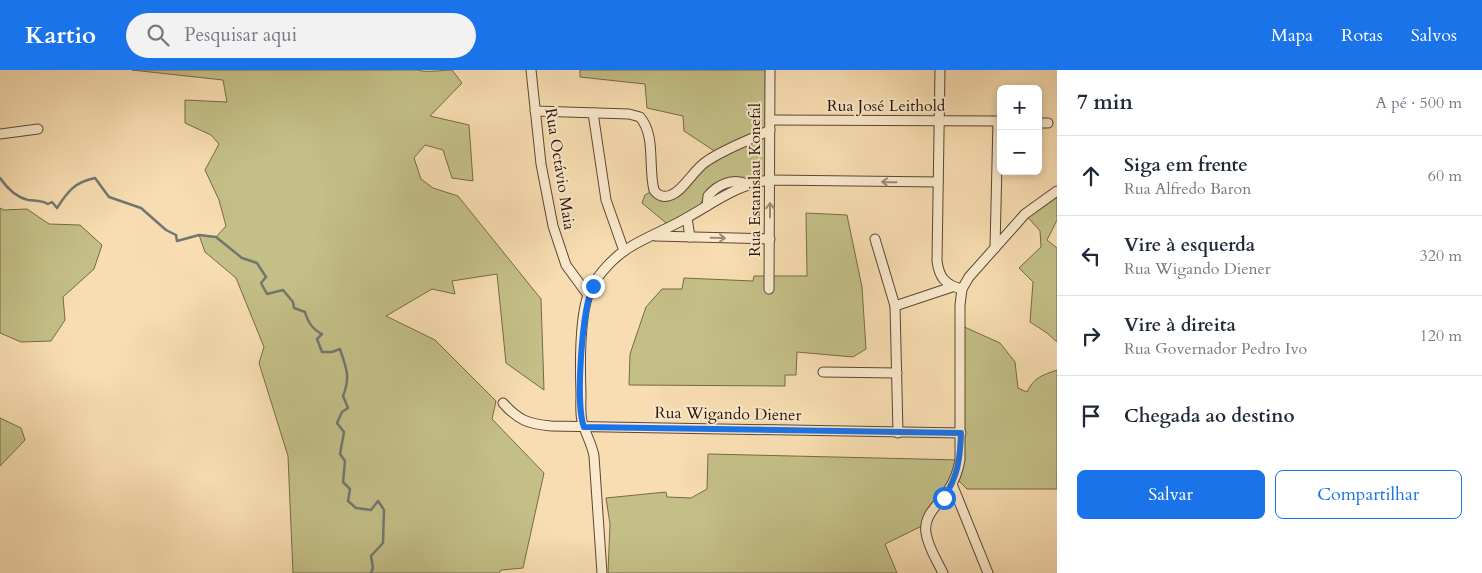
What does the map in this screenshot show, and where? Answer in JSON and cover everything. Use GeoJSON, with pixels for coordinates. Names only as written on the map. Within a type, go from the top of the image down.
{"type":"FeatureCollection","features":[{"type":"Feature","properties":{"kind":"street","name":"Rua Octávio Maia"},"geometry":{"type":"LineString","coordinates":[[531,70],[544,183],[557,241],[566,265],[588,295]]}},
{"type":"Feature","properties":{"kind":"street","name":"Rua Estanislau Konefal"},"geometry":{"type":"LineString","coordinates":[[770,70],[770,289]]}},
{"type":"Feature","properties":{"kind":"street"},"geometry":{"type":"LineString","coordinates":[[940,70],[938,269],[942,279],[957,288],[960,305],[961,433],[960,460],[952,484],[944,498],[933,510],[926,524],[928,541],[943,573]]}},
{"type":"Feature","properties":{"kind":"street"},"geometry":{"type":"LineString","coordinates":[[535,111],[629,114],[640,117],[646,126],[648,135],[654,190],[661,196],[676,193],[694,172],[708,160],[770,130]]}},
{"type":"Feature","properties":{"kind":"street"},"geometry":{"type":"LineString","coordinates":[[593,113],[606,200],[624,251]]}},
{"type":"Feature","properties":{"kind":"street","name":"Rua José Leithold"},"geometry":{"type":"LineString","coordinates":[[770,120],[997,121]]}},
{"type":"Feature","properties":{"kind":"street"},"geometry":{"type":"LineString","coordinates":[[1042,123],[1048,123]]}},
{"type":"Feature","properties":{"kind":"street"},"geometry":{"type":"LineString","coordinates":[[0,134],[38,129]]}},
{"type":"Feature","properties":{"kind":"street"},"geometry":{"type":"LineString","coordinates":[[996,248],[1000,130]]}},
{"type":"Feature","properties":{"kind":"street"},"geometry":{"type":"LineString","coordinates":[[602,573],[594,456],[581,413],[584,317],[588,295],[600,275],[624,251],[747,184],[770,180],[938,182]]}},
{"type":"Feature","properties":{"kind":"street"},"geometry":{"type":"LineString","coordinates":[[895,306],[957,288],[996,248],[1025,214],[1057,191]]}},
{"type":"Feature","properties":{"kind":"street"},"geometry":{"type":"LineString","coordinates":[[687,218],[690,237]]}},
{"type":"Feature","properties":{"kind":"street"},"geometry":{"type":"LineString","coordinates":[[652,236],[770,239]]}},
{"type":"Feature","properties":{"kind":"street"},"geometry":{"type":"LineString","coordinates":[[875,239],[895,306],[898,433]]}},
{"type":"Feature","properties":{"kind":"street"},"geometry":{"type":"LineString","coordinates":[[822,372],[896,374]]}},
{"type":"Feature","properties":{"kind":"street","name":"Rua Wigando Diener"},"geometry":{"type":"LineString","coordinates":[[503,403],[518,418],[531,424],[550,426],[961,433]]}},
{"type":"Feature","properties":{"kind":"street"},"geometry":{"type":"LineString","coordinates":[[952,484],[988,573]]}},
{"type":"Feature","properties":{"kind":"shaded area"},"geometry":{"type":"Polygon","coordinates":[[[132,70],[452,70],[462,83],[430,116],[469,125],[473,181],[452,178],[443,150],[425,145],[414,158],[421,179],[433,188],[458,196],[541,299],[544,390],[506,363],[497,274],[452,281],[455,294],[432,289],[386,316],[435,340],[496,401],[492,419],[544,473],[523,568],[501,570],[499,573],[293,573],[288,456],[259,363],[264,347],[236,278],[205,252],[199,235],[216,237],[226,226],[219,200],[205,170],[219,144],[211,135],[185,123],[185,100],[227,102],[223,80],[132,70]]]}},
{"type":"Feature","properties":{"kind":"shaded area"},"geometry":{"type":"Polygon","coordinates":[[[580,70],[770,70],[770,180],[710,189],[702,201],[699,211],[671,227],[642,203],[645,195],[654,190],[666,196],[719,154],[684,131],[683,116],[647,108],[645,84],[580,77],[580,70]]]}},
{"type":"Feature","properties":{"kind":"shaded area"},"geometry":{"type":"Polygon","coordinates":[[[1057,191],[1057,220],[1047,240],[1057,248],[1057,342],[1030,322],[1033,282],[1019,268],[1041,247],[1040,231],[1025,214],[1057,191]]]}},
{"type":"Feature","properties":{"kind":"shaded area"},"geometry":{"type":"Polygon","coordinates":[[[0,208],[4,210],[27,209],[49,224],[80,225],[102,245],[94,269],[63,297],[65,320],[51,341],[21,342],[0,333],[0,208]]]}},
{"type":"Feature","properties":{"kind":"shaded area"},"geometry":{"type":"Polygon","coordinates":[[[806,213],[847,215],[862,287],[866,349],[853,357],[797,352],[796,375],[785,375],[785,386],[629,385],[630,354],[646,307],[662,289],[682,289],[684,278],[753,281],[754,276],[807,276],[806,213]]]}},
{"type":"Feature","properties":{"kind":"shaded area"},"geometry":{"type":"Polygon","coordinates":[[[960,325],[1000,343],[1015,362],[1018,388],[1027,392],[1036,380],[1043,375],[1057,370],[1057,489],[967,489],[956,478],[926,524],[885,544],[897,573],[608,573],[610,524],[606,498],[666,492],[667,497],[691,498],[707,489],[708,454],[960,460],[960,325]]]}},
{"type":"Feature","properties":{"kind":"shaded area"},"geometry":{"type":"Polygon","coordinates":[[[0,418],[21,428],[25,440],[0,466],[0,418]]]}},
{"type":"Feature","properties":{"kind":"waterway"},"geometry":{"type":"LineString","coordinates":[[0,178],[19,197],[48,204],[52,202],[57,208],[73,188],[82,182],[95,178],[109,197],[141,208],[166,230],[176,235],[177,241],[199,235],[216,237],[242,258],[257,263],[266,277],[261,283],[267,294],[283,290],[293,302],[294,308],[305,312],[311,325],[322,334],[317,339],[322,352],[332,352],[340,349],[347,372],[347,383],[343,396],[348,408],[342,412],[337,423],[344,432],[340,454],[345,461],[343,482],[350,489],[348,501],[356,508],[371,510],[378,501],[384,510],[383,543],[371,556],[373,568],[371,573]]}},
{"type":"Feature","properties":{"kind":"route"},"geometry":{"type":"LineString","coordinates":[[593,286],[586,302],[582,334],[581,413],[584,427],[961,433],[958,469],[944,498]]}}]}
